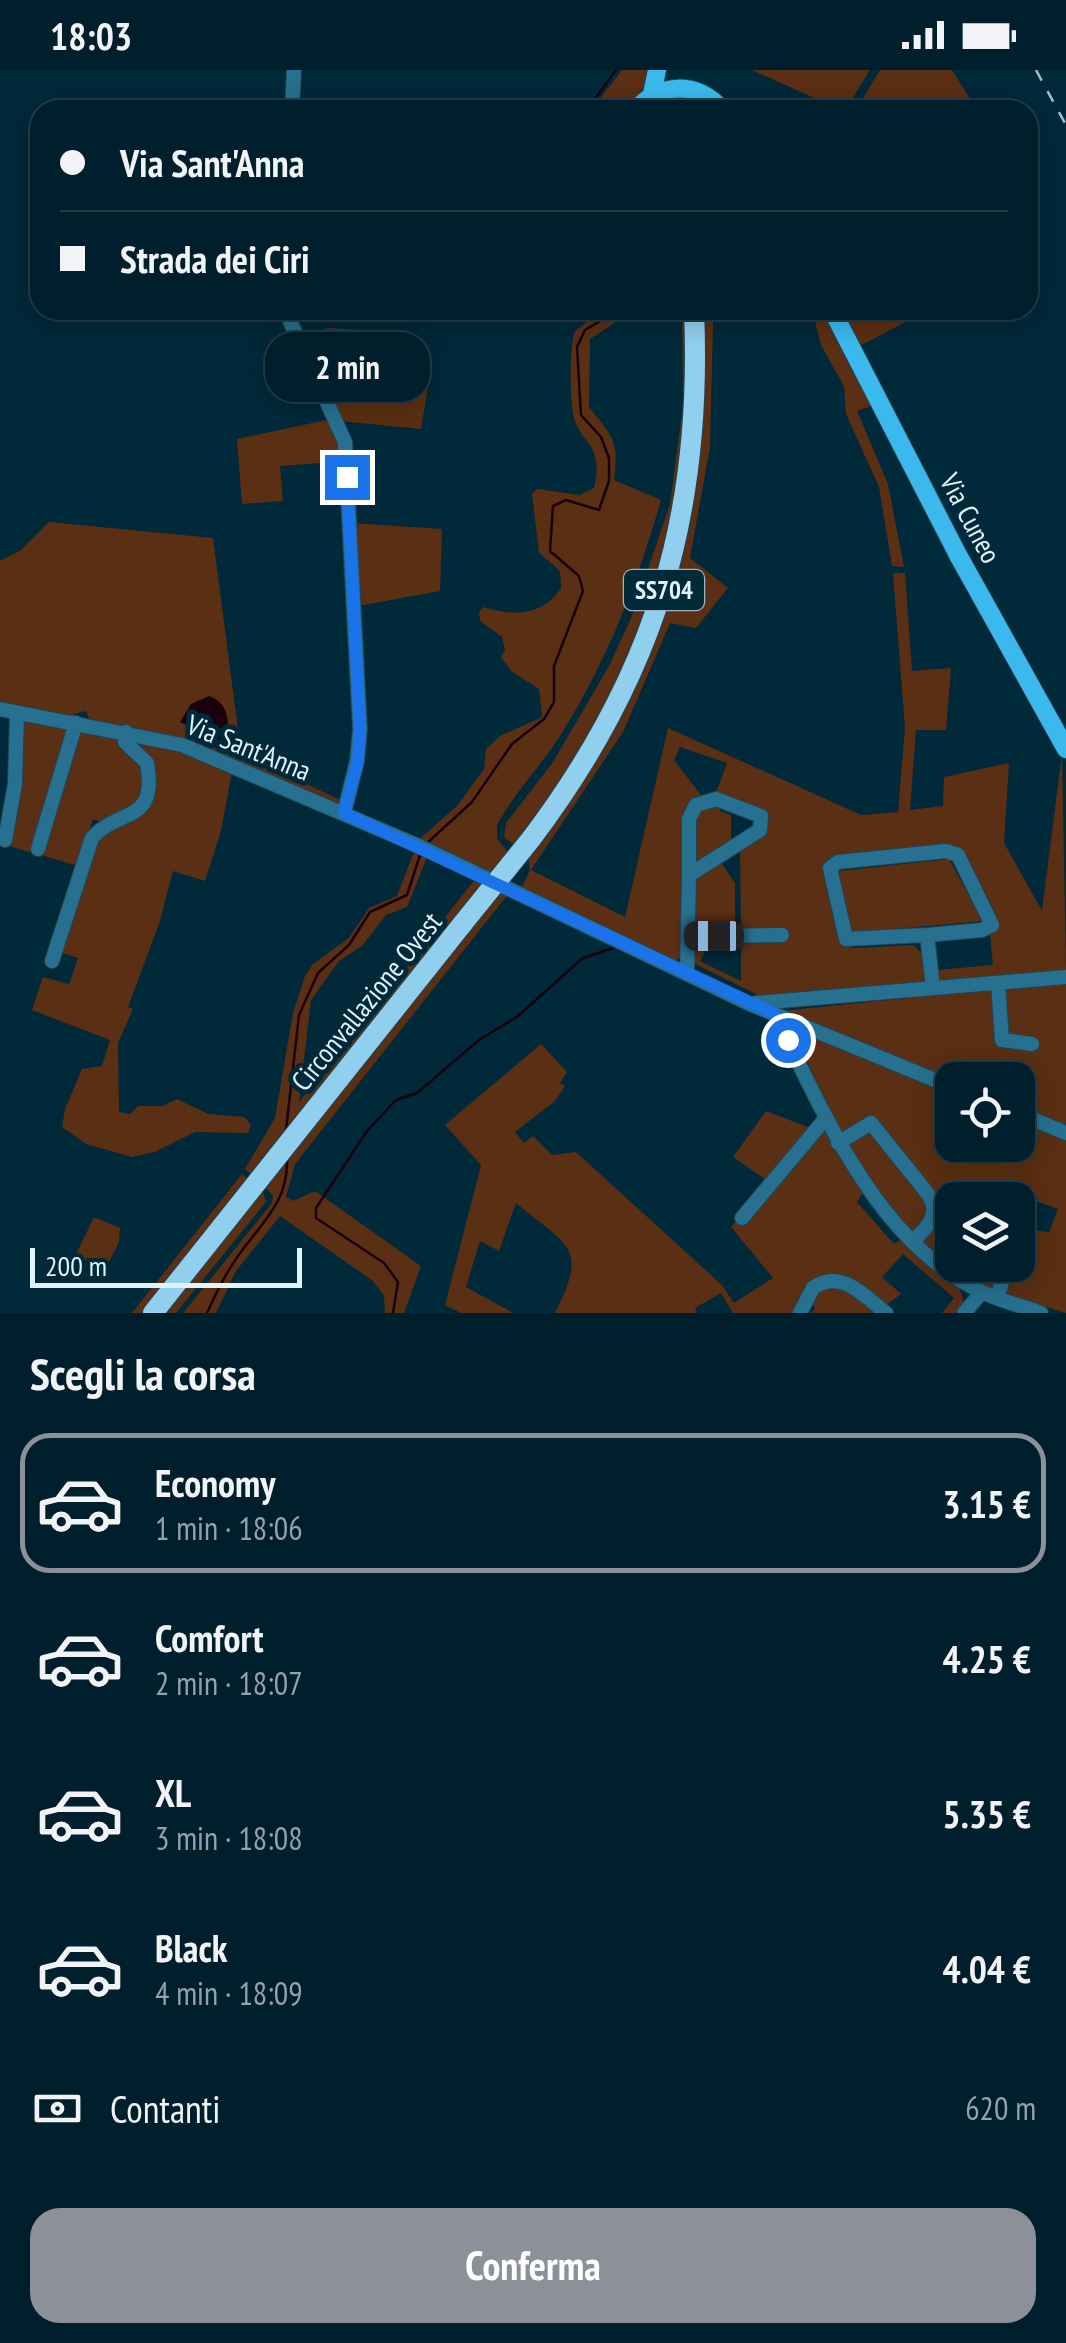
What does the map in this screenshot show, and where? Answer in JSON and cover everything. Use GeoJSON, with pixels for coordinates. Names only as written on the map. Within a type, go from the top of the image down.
{"type":"FeatureCollection","features":[{"type":"Feature","properties":{"kind":"highway","name":"Circonvallazione Ovest"},"geometry":{"type":"LineString","coordinates":[[153,1313],[531,839],[610,722],[663,596],[693,457],[694,320]]}},
{"type":"Feature","properties":{"kind":"main road"},"geometry":{"type":"LineString","coordinates":[[646,100],[652,94],[656,70]]}},
{"type":"Feature","properties":{"kind":"main road"},"geometry":{"type":"LineString","coordinates":[[678,70],[690,89],[707,100]]}},
{"type":"Feature","properties":{"kind":"main road"},"geometry":{"type":"LineString","coordinates":[[652,94],[690,89]]}},
{"type":"Feature","properties":{"kind":"main road","name":"Via Cuneo"},"geometry":{"type":"LineString","coordinates":[[837,320],[1063,738]]}},
{"type":"Feature","properties":{"kind":"street"},"geometry":{"type":"LineString","coordinates":[[292,100],[294,70]]}},
{"type":"Feature","properties":{"kind":"street"},"geometry":{"type":"LineString","coordinates":[[290,320],[346,449],[360,729],[358,761],[344,813]]}},
{"type":"Feature","properties":{"kind":"street","name":"Via Sant'Anna"},"geometry":{"type":"LineString","coordinates":[[0,710],[182,745],[424,848],[750,1004],[935,1080]]}},
{"type":"Feature","properties":{"kind":"street"},"geometry":{"type":"LineString","coordinates":[[5,840],[15,784],[16,713]]}},
{"type":"Feature","properties":{"kind":"street"},"geometry":{"type":"LineString","coordinates":[[38,849],[76,723]]}},
{"type":"Feature","properties":{"kind":"street"},"geometry":{"type":"LineString","coordinates":[[52,960],[94,835],[137,813],[146,802],[147,763],[125,742],[126,732]]}},
{"type":"Feature","properties":{"kind":"street"},"geometry":{"type":"LineString","coordinates":[[687,974],[690,819],[699,803],[716,799],[762,818],[760,830],[689,875]]}},
{"type":"Feature","properties":{"kind":"street"},"geometry":{"type":"LineString","coordinates":[[956,853],[992,925],[986,930],[927,935],[846,940],[829,874],[831,866],[956,853]]}},
{"type":"Feature","properties":{"kind":"street"},"geometry":{"type":"LineString","coordinates":[[688,936],[782,935]]}},
{"type":"Feature","properties":{"kind":"street"},"geometry":{"type":"LineString","coordinates":[[927,935],[932,988]]}},
{"type":"Feature","properties":{"kind":"street"},"geometry":{"type":"LineString","coordinates":[[750,1004],[1066,977]]}},
{"type":"Feature","properties":{"kind":"street"},"geometry":{"type":"LineString","coordinates":[[998,983],[1002,1040],[1032,1044]]}},
{"type":"Feature","properties":{"kind":"street"},"geometry":{"type":"LineString","coordinates":[[775,1014],[838,1143],[866,1186],[914,1240],[989,1295],[1041,1313]]}},
{"type":"Feature","properties":{"kind":"street"},"geometry":{"type":"LineString","coordinates":[[742,1218],[826,1118]]}},
{"type":"Feature","properties":{"kind":"street"},"geometry":{"type":"LineString","coordinates":[[1035,1120],[1066,1132]]}},
{"type":"Feature","properties":{"kind":"street"},"geometry":{"type":"LineString","coordinates":[[838,1143],[865,1123],[872,1124],[928,1194],[933,1204],[932,1222],[914,1240]]}},
{"type":"Feature","properties":{"kind":"street"},"geometry":{"type":"LineString","coordinates":[[800,1313],[810,1291],[833,1280],[847,1283],[886,1313]]}},
{"type":"Feature","properties":{"kind":"street"},"geometry":{"type":"LineString","coordinates":[[964,1313],[989,1295],[997,1282]]}},
{"type":"Feature","properties":{"kind":"shaded area"},"geometry":{"type":"Polygon","coordinates":[[[622,70],[652,70],[647,85],[633,100],[599,100],[622,70]]]}},
{"type":"Feature","properties":{"kind":"shaded area"},"geometry":{"type":"Polygon","coordinates":[[[752,70],[870,70],[851,100],[819,100],[752,70]]]}},
{"type":"Feature","properties":{"kind":"shaded area"},"geometry":{"type":"Polygon","coordinates":[[[880,70],[952,70],[971,100],[862,100],[880,70]]]}},
{"type":"Feature","properties":{"kind":"shaded area"},"geometry":{"type":"Polygon","coordinates":[[[590,320],[619,320],[590,339],[589,407],[612,440],[616,456],[614,480],[661,500],[631,592],[592,680],[560,736],[497,825],[497,839],[508,852],[490,875],[417,841],[457,806],[484,769],[486,749],[500,736],[542,717],[539,689],[511,671],[501,657],[505,650],[502,637],[480,621],[479,613],[483,607],[515,613],[536,609],[561,588],[560,571],[539,553],[532,494],[537,489],[580,495],[594,488],[594,452],[573,413],[571,359],[575,331],[590,320]]]}},
{"type":"Feature","properties":{"kind":"shaded area"},"geometry":{"type":"Polygon","coordinates":[[[682,320],[687,320],[681,456],[650,594],[625,660],[594,723],[557,785],[514,845],[504,837],[506,823],[553,762],[609,666],[632,616],[670,504],[683,405],[682,320]]]}},
{"type":"Feature","properties":{"kind":"shaded area"},"geometry":{"type":"Polygon","coordinates":[[[702,320],[715,320],[710,447],[690,558],[728,588],[696,628],[670,623],[623,732],[531,870],[625,917],[668,728],[861,815],[898,812],[905,728],[893,573],[905,573],[912,671],[951,668],[946,730],[916,730],[910,810],[943,806],[944,777],[1009,763],[1004,843],[1042,911],[1062,753],[1066,970],[938,982],[937,970],[993,965],[990,934],[998,921],[961,850],[948,844],[836,856],[825,863],[823,871],[839,941],[853,948],[914,945],[924,956],[926,983],[762,997],[693,963],[693,943],[709,943],[700,961],[741,981],[741,938],[790,938],[790,933],[741,932],[740,849],[767,827],[767,818],[715,795],[727,763],[680,747],[674,760],[701,795],[692,802],[682,952],[675,964],[521,889],[530,870],[528,857],[592,767],[644,669],[664,618],[693,511],[703,401],[702,320]]]}},
{"type":"Feature","properties":{"kind":"shaded area"},"geometry":{"type":"Polygon","coordinates":[[[815,320],[831,320],[875,405],[857,411],[888,484],[904,567],[892,566],[879,487],[846,414],[844,386],[821,345],[815,320]]]}},
{"type":"Feature","properties":{"kind":"shaded area"},"geometry":{"type":"Polygon","coordinates":[[[843,320],[909,320],[858,347],[843,320]]]}},
{"type":"Feature","properties":{"kind":"shaded area"},"geometry":{"type":"Polygon","coordinates":[[[328,328],[373,331],[371,367],[430,375],[421,429],[340,421],[302,340],[328,328]]]}},
{"type":"Feature","properties":{"kind":"shaded area"},"geometry":{"type":"Polygon","coordinates":[[[331,419],[338,435],[341,493],[332,470],[320,463],[280,466],[283,501],[242,504],[237,439],[331,419]]]}},
{"type":"Feature","properties":{"kind":"shaded area"},"geometry":{"type":"Polygon","coordinates":[[[49,522],[213,538],[241,752],[344,802],[340,805],[180,739],[90,721],[86,711],[74,714],[74,718],[0,704],[0,561],[21,550],[49,522]]]}},
{"type":"Feature","properties":{"kind":"shaded area"},"geometry":{"type":"Polygon","coordinates":[[[353,523],[442,529],[440,591],[358,606],[353,523]]]}},
{"type":"Feature","properties":{"kind":"shaded area"},"geometry":{"type":"Polygon","coordinates":[[[209,696],[220,702],[227,717],[228,736],[222,743],[180,722],[191,704],[209,696]]]}},
{"type":"Feature","properties":{"kind":"shaded area"},"geometry":{"type":"Polygon","coordinates":[[[22,720],[70,728],[32,853],[9,846],[20,792],[22,720]]]}},
{"type":"Feature","properties":{"kind":"shaded area"},"geometry":{"type":"Polygon","coordinates":[[[79,729],[120,736],[137,761],[142,786],[138,806],[102,823],[93,819],[78,866],[41,855],[79,729]]]}},
{"type":"Feature","properties":{"kind":"shaded area"},"geometry":{"type":"Polygon","coordinates":[[[130,740],[169,747],[232,772],[221,831],[205,881],[173,871],[160,921],[128,1007],[133,1009],[118,1043],[119,1112],[130,1114],[138,1106],[163,1106],[177,1099],[208,1114],[244,1117],[251,1125],[248,1133],[195,1132],[155,1152],[132,1157],[86,1144],[62,1127],[65,1109],[82,1069],[102,1066],[110,1040],[32,1010],[43,977],[69,984],[78,958],[59,952],[96,840],[145,810],[152,780],[130,740]]]}},
{"type":"Feature","properties":{"kind":"shaded area"},"geometry":{"type":"Polygon","coordinates":[[[719,804],[720,811],[731,815],[731,844],[694,862],[698,810],[719,804]]]}},
{"type":"Feature","properties":{"kind":"shaded area"},"geometry":{"type":"Polygon","coordinates":[[[415,849],[428,855],[407,907],[386,915],[362,946],[339,961],[311,1000],[299,1102],[476,878],[485,882],[252,1175],[245,1169],[275,1118],[293,1013],[305,976],[313,964],[349,938],[369,908],[397,896],[415,849]]]}},
{"type":"Feature","properties":{"kind":"shaded area"},"geometry":{"type":"Polygon","coordinates":[[[949,859],[983,921],[851,933],[839,871],[949,859]]]}},
{"type":"Feature","properties":{"kind":"shaded area"},"geometry":{"type":"Polygon","coordinates":[[[720,861],[735,883],[735,933],[693,933],[695,878],[720,861]]]}},
{"type":"Feature","properties":{"kind":"shaded area"},"geometry":{"type":"Polygon","coordinates":[[[501,890],[509,893],[295,1164],[286,1197],[293,1201],[315,1191],[421,1266],[404,1313],[385,1313],[384,1296],[373,1281],[280,1216],[236,1271],[216,1313],[183,1313],[272,1203],[273,1196],[265,1187],[501,890]]]}},
{"type":"Feature","properties":{"kind":"shaded area"},"geometry":{"type":"Polygon","coordinates":[[[1066,983],[1066,1127],[1035,1114],[1035,1062],[935,1062],[935,1073],[781,1011],[995,989],[1005,1038],[1001,988],[1066,983]]]}},
{"type":"Feature","properties":{"kind":"shaded area"},"geometry":{"type":"Polygon","coordinates":[[[793,1029],[935,1086],[935,1162],[1035,1162],[1035,1126],[1066,1139],[1066,1313],[1002,1293],[1006,1282],[1035,1282],[1035,1230],[1049,1232],[1058,1209],[1035,1201],[1035,1182],[935,1182],[935,1208],[873,1120],[841,1138],[793,1029]]]}},
{"type":"Feature","properties":{"kind":"shaded area"},"geometry":{"type":"Polygon","coordinates":[[[541,1044],[567,1072],[560,1083],[565,1086],[555,1101],[515,1132],[524,1143],[533,1136],[552,1155],[576,1152],[722,1285],[734,1303],[773,1278],[731,1227],[825,1125],[864,1191],[857,1202],[894,1244],[903,1238],[935,1262],[935,1282],[903,1254],[882,1277],[901,1294],[885,1306],[851,1279],[830,1274],[807,1287],[795,1313],[733,1313],[721,1293],[695,1308],[697,1313],[555,1313],[571,1274],[568,1249],[516,1203],[499,1251],[480,1241],[466,1287],[513,1313],[461,1313],[445,1305],[481,1165],[445,1125],[541,1044]]]}},
{"type":"Feature","properties":{"kind":"shaded area"},"geometry":{"type":"Polygon","coordinates":[[[766,1111],[813,1129],[769,1182],[733,1157],[766,1111]]]}},
{"type":"Feature","properties":{"kind":"shaded area"},"geometry":{"type":"Polygon","coordinates":[[[865,1126],[929,1200],[929,1221],[915,1235],[873,1186],[843,1142],[865,1126]]]}},
{"type":"Feature","properties":{"kind":"shaded area"},"geometry":{"type":"Polygon","coordinates":[[[242,1174],[248,1179],[143,1313],[132,1313],[242,1174]]]}},
{"type":"Feature","properties":{"kind":"shaded area"},"geometry":{"type":"Polygon","coordinates":[[[263,1191],[266,1202],[176,1313],[163,1313],[263,1191]]]}},
{"type":"Feature","properties":{"kind":"shaded area"},"geometry":{"type":"Polygon","coordinates":[[[935,1211],[935,1252],[919,1239],[935,1211]]]}},
{"type":"Feature","properties":{"kind":"shaded area"},"geometry":{"type":"Polygon","coordinates":[[[94,1217],[120,1228],[119,1242],[107,1266],[74,1258],[94,1217]]]}},
{"type":"Feature","properties":{"kind":"shaded area"},"geometry":{"type":"Polygon","coordinates":[[[935,1282],[956,1282],[962,1295],[963,1306],[955,1313],[942,1313],[954,1298],[935,1282]]]}},
{"type":"Feature","properties":{"kind":"shaded area"},"geometry":{"type":"Polygon","coordinates":[[[977,1282],[998,1282],[995,1291],[977,1282]]]}},
{"type":"Feature","properties":{"kind":"shaded area"},"geometry":{"type":"Polygon","coordinates":[[[843,1287],[878,1313],[810,1313],[815,1309],[811,1301],[822,1289],[843,1287]]]}},
{"type":"Feature","properties":{"kind":"waterway"},"geometry":{"type":"LineString","coordinates":[[594,100],[616,70]]}},
{"type":"Feature","properties":{"kind":"waterway"},"geometry":{"type":"LineString","coordinates":[[426,844],[472,802],[512,744],[544,719],[554,702],[554,666],[583,591],[579,576],[550,551],[553,506],[566,500],[599,510],[609,481],[609,458],[601,437],[581,415],[577,347],[585,330],[602,320]]}},
{"type":"Feature","properties":{"kind":"waterway"},"geometry":{"type":"LineString","coordinates":[[286,1130],[299,1015],[318,973],[349,945],[370,912],[407,895],[420,855]]}},
{"type":"Feature","properties":{"kind":"waterway"},"geometry":{"type":"LineString","coordinates":[[393,1313],[398,1282],[384,1263],[316,1218],[316,1208],[367,1131],[396,1100],[417,1093],[479,1040],[518,1016],[583,958],[616,947]]}},
{"type":"Feature","properties":{"kind":"waterway"},"geometry":{"type":"LineString","coordinates":[[207,1313],[229,1270],[278,1200],[287,1158]]}},
{"type":"Feature","properties":{"kind":"railway"},"geometry":{"type":"LineString","coordinates":[[1036,70],[1066,125]]}},
{"type":"Feature","properties":{"kind":"route"},"geometry":{"type":"LineString","coordinates":[[347,477],[360,729],[358,761],[344,813],[775,1014],[788,1040]]}}]}
